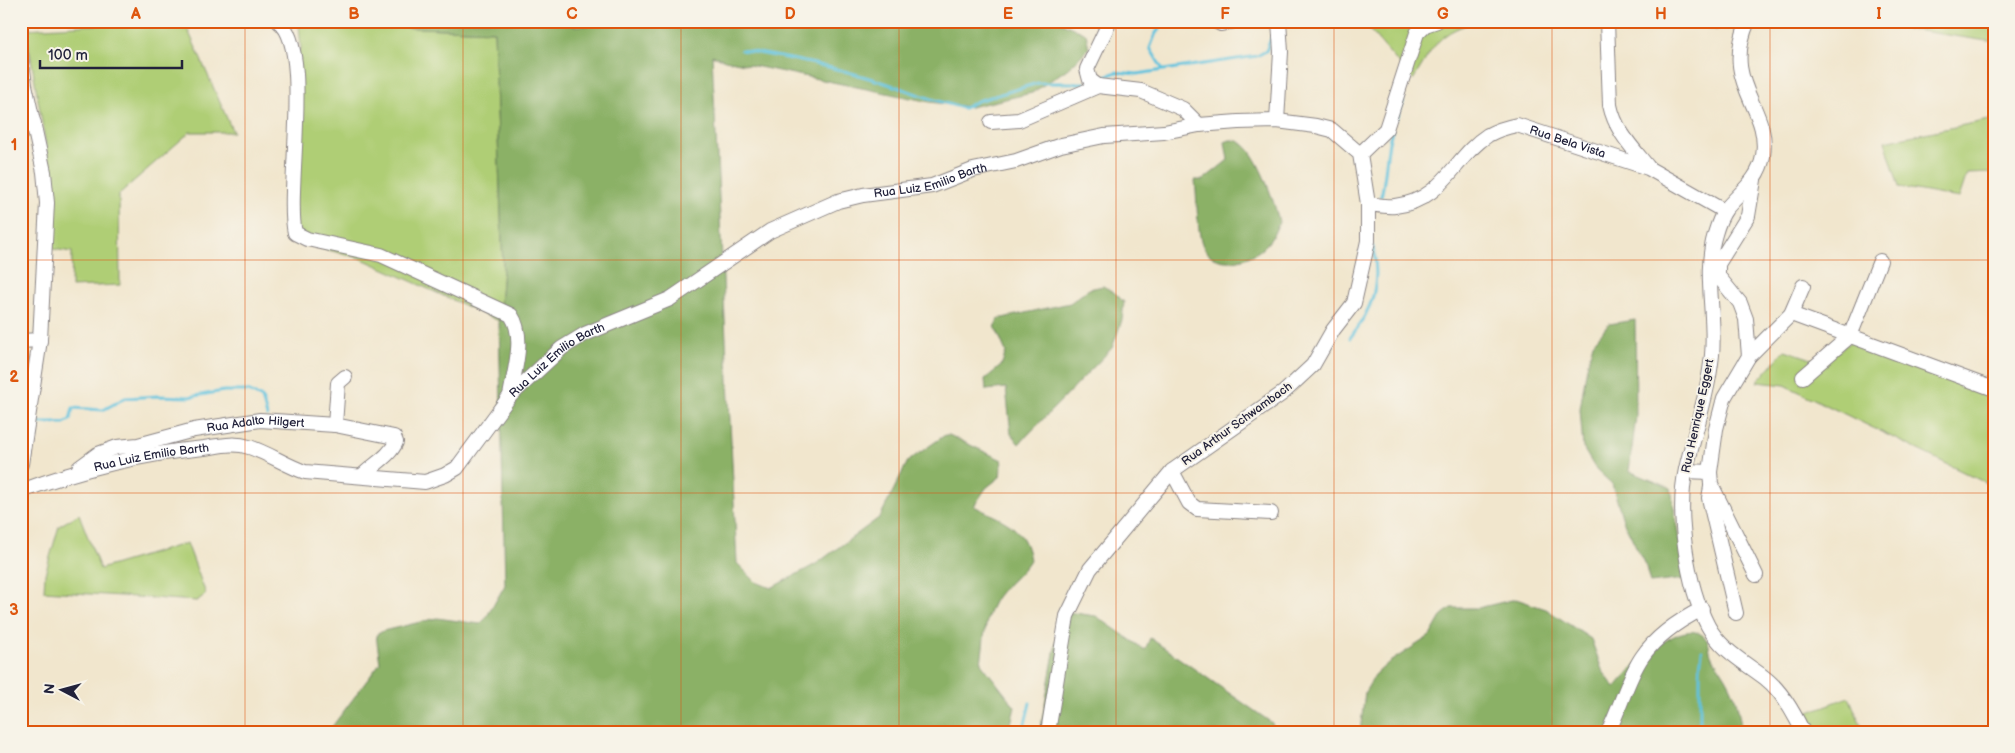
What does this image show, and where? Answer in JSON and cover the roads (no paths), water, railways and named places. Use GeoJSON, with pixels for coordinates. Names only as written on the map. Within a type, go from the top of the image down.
{"type":"FeatureCollection","features":[{"type":"Feature","properties":{"kind":"street"},"geometry":{"type":"LineString","coordinates":[[278,21],[286,26],[295,60],[295,233],[307,239],[381,255],[511,314],[517,323],[519,336],[510,396]]}},
{"type":"Feature","properties":{"kind":"street"},"geometry":{"type":"LineString","coordinates":[[1110,21],[1087,69],[1090,80],[1098,86],[1142,92],[1183,109],[1199,125],[1277,121],[1332,130],[1360,154],[1386,128],[1417,33],[1424,26],[1437,21]]}},
{"type":"Feature","properties":{"kind":"street"},"geometry":{"type":"LineString","coordinates":[[1215,21],[1221,24],[1235,21]]}},
{"type":"Feature","properties":{"kind":"street"},"geometry":{"type":"LineString","coordinates":[[1277,121],[1281,52],[1279,21]]}},
{"type":"Feature","properties":{"kind":"street"},"geometry":{"type":"LineString","coordinates":[[1608,21],[1612,116],[1623,137],[1648,168]]}},
{"type":"Feature","properties":{"kind":"street","name":"Rua Henrique Eggert"},"geometry":{"type":"LineString","coordinates":[[1748,21],[1738,53],[1740,71],[1765,143],[1763,159],[1754,180],[1724,211],[1709,257],[1712,354],[1702,412],[1686,471],[1684,524],[1687,563],[1708,626],[1740,662],[1766,679],[1783,697],[1803,732]]}},
{"type":"Feature","properties":{"kind":"street"},"geometry":{"type":"LineString","coordinates":[[21,56],[28,126],[47,203],[40,340],[21,464]]}},
{"type":"Feature","properties":{"kind":"street"},"geometry":{"type":"LineString","coordinates":[[991,122],[1019,120],[1098,86]]}},
{"type":"Feature","properties":{"kind":"street","name":"Rua Luiz Emilio Barth"},"geometry":{"type":"LineString","coordinates":[[21,491],[73,472],[168,452],[231,445],[249,447],[287,466],[305,472],[363,475],[425,482],[445,475],[457,468],[510,396],[562,348],[585,334],[670,299],[770,231],[838,201],[863,195],[932,186],[967,172],[1016,161],[1061,145],[1104,136],[1164,132],[1199,125]]}},
{"type":"Feature","properties":{"kind":"street","name":"Rua Bela Vista"},"geometry":{"type":"LineString","coordinates":[[1368,204],[1395,206],[1416,201],[1446,180],[1457,165],[1486,136],[1503,128],[1517,125],[1648,168],[1724,211]]}},
{"type":"Feature","properties":{"kind":"street","name":"Rua Arthur Schwambach"},"geometry":{"type":"LineString","coordinates":[[1048,732],[1067,616],[1076,594],[1090,569],[1172,471],[1283,393],[1313,365],[1333,330],[1354,304],[1368,241],[1368,204],[1360,154]]}},
{"type":"Feature","properties":{"kind":"street"},"geometry":{"type":"LineString","coordinates":[[1749,356],[1746,319],[1740,303],[1718,276],[1718,264],[1748,216],[1754,180]]}},
{"type":"Feature","properties":{"kind":"street"},"geometry":{"type":"LineString","coordinates":[[1803,377],[1850,336],[1880,261]]}},
{"type":"Feature","properties":{"kind":"street"},"geometry":{"type":"LineString","coordinates":[[1736,613],[1709,498],[1716,429],[1724,398],[1749,356],[1791,314],[1803,286]]}},
{"type":"Feature","properties":{"kind":"street"},"geometry":{"type":"LineString","coordinates":[[1791,314],[1994,389]]}},
{"type":"Feature","properties":{"kind":"street"},"geometry":{"type":"LineString","coordinates":[[21,341],[40,340]]}},
{"type":"Feature","properties":{"kind":"street"},"geometry":{"type":"LineString","coordinates":[[335,425],[338,383],[345,377]]}},
{"type":"Feature","properties":{"kind":"street","name":"Rua Adalto Hilgert"},"geometry":{"type":"LineString","coordinates":[[73,472],[98,454],[117,447],[138,445],[194,430],[260,420],[335,425],[394,437],[396,442],[390,454],[376,461],[363,475]]}},
{"type":"Feature","properties":{"kind":"street"},"geometry":{"type":"LineString","coordinates":[[1172,471],[1189,503],[1197,509],[1271,513]]}},
{"type":"Feature","properties":{"kind":"street"},"geometry":{"type":"LineString","coordinates":[[1686,471],[1711,478],[1756,574]]}},
{"type":"Feature","properties":{"kind":"street"},"geometry":{"type":"LineString","coordinates":[[1608,732],[1620,710],[1641,658],[1656,640],[1677,622],[1702,609]]}},
{"type":"Feature","properties":{"kind":"waterway"},"geometry":{"type":"LineString","coordinates":[[1163,70],[1150,48],[1156,33],[1165,21]]}},
{"type":"Feature","properties":{"kind":"waterway"},"geometry":{"type":"LineString","coordinates":[[1100,78],[1117,72],[1137,74],[1257,56],[1266,51],[1274,31]]}},
{"type":"Feature","properties":{"kind":"waterway"},"geometry":{"type":"LineString","coordinates":[[741,50],[837,69],[964,108],[977,101],[1038,83],[1085,83]]}},
{"type":"Feature","properties":{"kind":"waterway"},"geometry":{"type":"LineString","coordinates":[[1397,118],[1403,102]]}},
{"type":"Feature","properties":{"kind":"waterway"},"geometry":{"type":"LineString","coordinates":[[1381,196],[1392,131]]}},
{"type":"Feature","properties":{"kind":"waterway"},"geometry":{"type":"LineString","coordinates":[[1350,338],[1364,317],[1373,296],[1376,273],[1373,247]]}},
{"type":"Feature","properties":{"kind":"waterway"},"geometry":{"type":"LineString","coordinates":[[32,423],[64,423],[70,420],[73,408],[103,410],[125,398],[189,397],[224,391],[248,391],[262,398],[267,416]]}},
{"type":"Feature","properties":{"kind":"waterway"},"geometry":{"type":"LineString","coordinates":[[1700,732],[1700,668],[1702,651]]}},
{"type":"Feature","properties":{"kind":"waterway"},"geometry":{"type":"LineString","coordinates":[[1023,732],[1030,703]]}}]}
